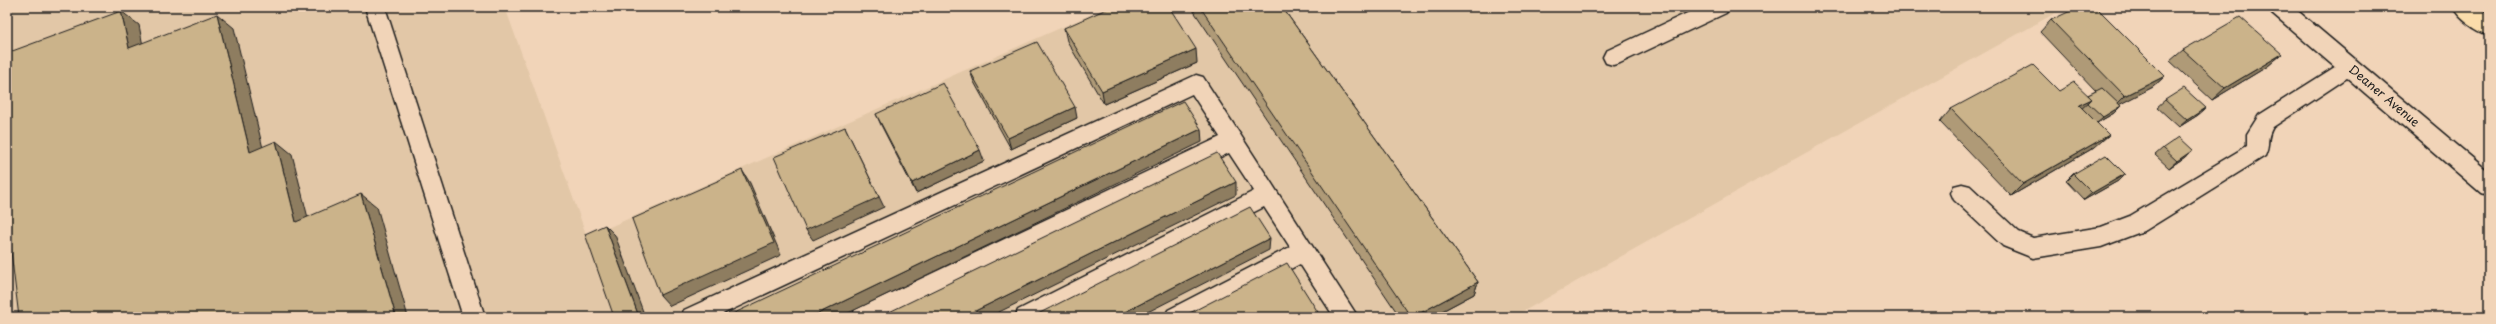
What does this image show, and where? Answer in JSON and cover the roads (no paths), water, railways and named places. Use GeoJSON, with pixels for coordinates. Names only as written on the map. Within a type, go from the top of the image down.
{"type":"FeatureCollection","features":[{"type":"Feature","properties":{"kind":"highway"},"geometry":{"type":"LineString","coordinates":[[2463,7],[2489,27]]}},
{"type":"Feature","properties":{"kind":"street","name":"Deaner Avenue"},"geometry":{"type":"LineString","coordinates":[[2279,7],[2489,186]]}},
{"type":"Feature","properties":{"kind":"lane"},"geometry":{"type":"LineString","coordinates":[[375,7],[474,317]]}},
{"type":"Feature","properties":{"kind":"lane"},"geometry":{"type":"LineString","coordinates":[[1613,57],[1718,7]]}},
{"type":"Feature","properties":{"kind":"lane"},"geometry":{"type":"LineString","coordinates":[[1962,193],[2011,239],[2032,248],[2101,237],[2138,223],[2258,150],[2257,134],[2266,121],[2349,66]]}},
{"type":"Feature","properties":{"kind":"lane"},"geometry":{"type":"LineString","coordinates":[[692,317],[1196,83],[1347,317]]}},
{"type":"Feature","properties":{"kind":"lane"},"geometry":{"type":"LineString","coordinates":[[864,317],[1233,141]]}},
{"type":"Feature","properties":{"kind":"lane"},"geometry":{"type":"LineString","coordinates":[[1026,317],[1268,195]]}},
{"type":"Feature","properties":{"kind":"lane"},"geometry":{"type":"LineString","coordinates":[[1176,317],[1304,251]]}}]}
